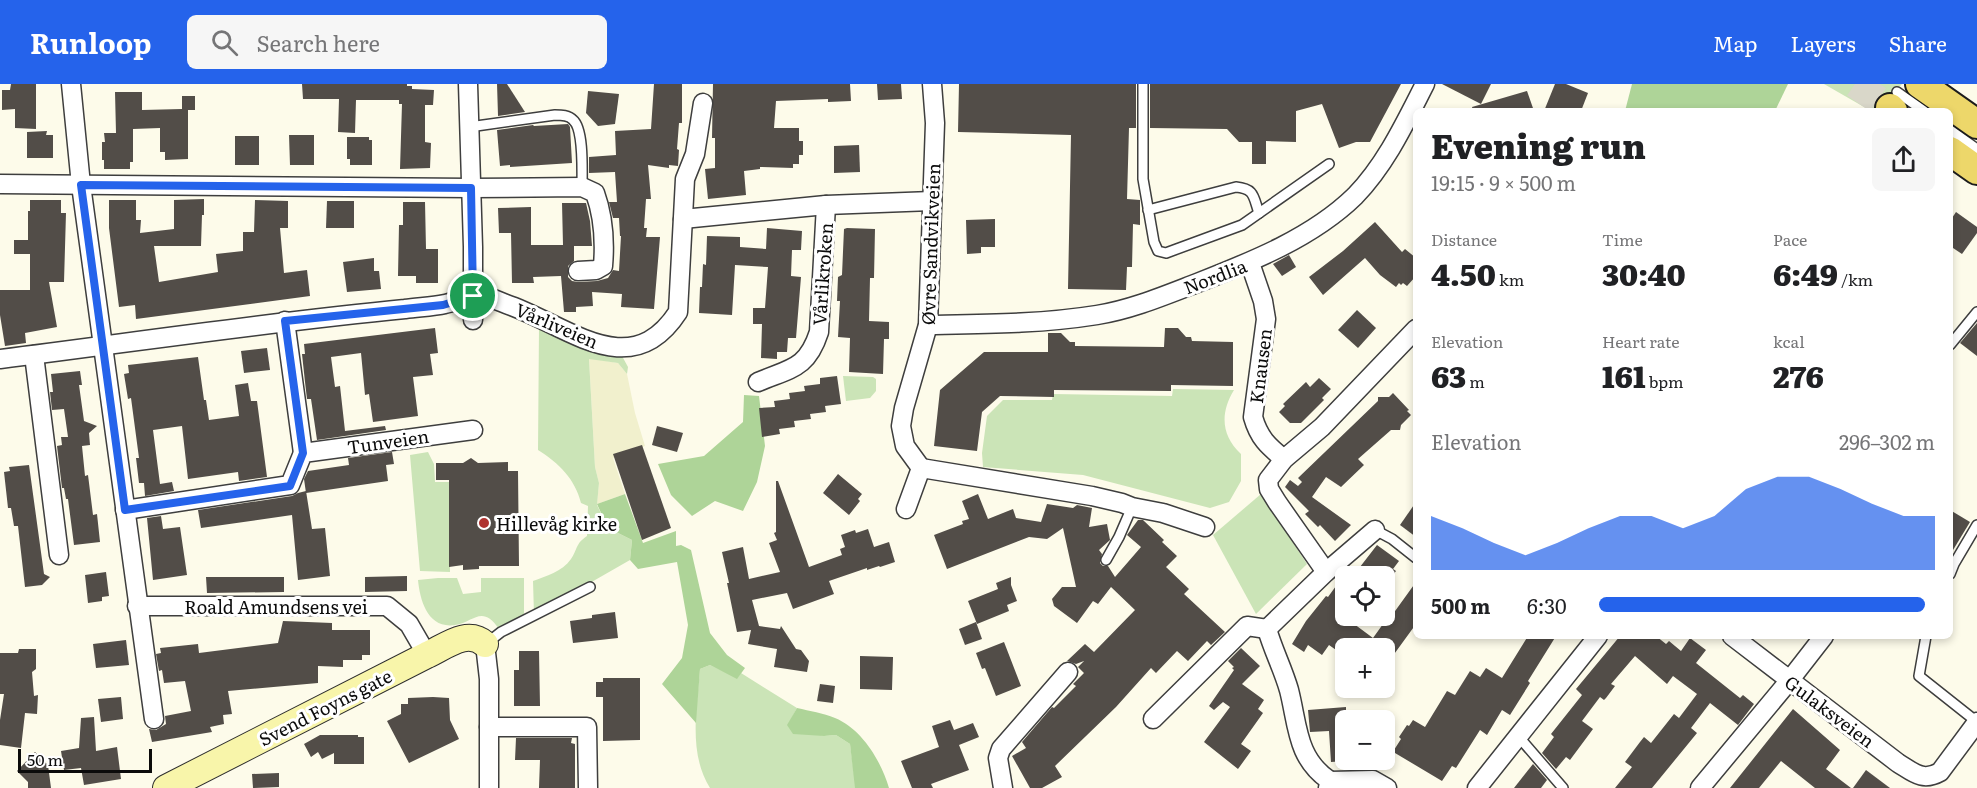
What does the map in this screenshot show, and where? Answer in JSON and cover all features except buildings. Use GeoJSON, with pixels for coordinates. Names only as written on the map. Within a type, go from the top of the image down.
{"type":"FeatureCollection","features":[{"type":"Feature","properties":{"kind":"main road"},"geometry":{"type":"LineString","coordinates":[[1900,99],[1928,108]]}},
{"type":"Feature","properties":{"kind":"main road"},"geometry":{"type":"LineString","coordinates":[[1953,116],[1977,124]]}},
{"type":"Feature","properties":{"kind":"main road"},"geometry":{"type":"LineString","coordinates":[[1953,153],[1977,170]]}},
{"type":"Feature","properties":{"kind":"street"},"geometry":{"type":"LineString","coordinates":[[71,84],[81,185],[154,720]]}},
{"type":"Feature","properties":{"kind":"street"},"geometry":{"type":"LineString","coordinates":[[468,84],[473,320]]}},
{"type":"Feature","properties":{"kind":"street","name":"Øvre Sandvikveien"},"geometry":{"type":"LineString","coordinates":[[921,468],[905,446],[901,426],[928,325],[934,123],[932,84]]}},
{"type":"Feature","properties":{"kind":"street","name":"Nordlia"},"geometry":{"type":"LineString","coordinates":[[928,325],[1051,322],[1100,315],[1151,301],[1250,263],[1302,236],[1354,196],[1379,168],[1425,84]]}},
{"type":"Feature","properties":{"kind":"street","name":"Vårliveien"},"geometry":{"type":"LineString","coordinates":[[0,359],[285,321],[443,305],[473,296],[484,296],[513,306],[607,346],[631,348],[659,334],[670,325],[678,312],[686,175],[696,154],[703,103]]}},
{"type":"Feature","properties":{"kind":"street"},"geometry":{"type":"LineString","coordinates":[[0,183],[582,187],[596,193],[599,203],[603,266],[596,270],[578,271]]}},
{"type":"Feature","properties":{"kind":"street","name":"Vårlikroken"},"geometry":{"type":"LineString","coordinates":[[683,219],[826,205],[932,201]]}},
{"type":"Feature","properties":{"kind":"street","name":"Vårlikroken"},"geometry":{"type":"LineString","coordinates":[[758,382],[801,364],[813,349],[819,332],[826,205]]}},
{"type":"Feature","properties":{"kind":"street","name":"Knausen"},"geometry":{"type":"LineString","coordinates":[[1250,263],[1263,301],[1266,319],[1253,417],[1257,429],[1268,446],[1284,459]]}},
{"type":"Feature","properties":{"kind":"street"},"geometry":{"type":"LineString","coordinates":[[125,510],[290,486],[303,453],[285,321]]}},
{"type":"Feature","properties":{"kind":"street"},"geometry":{"type":"LineString","coordinates":[[1326,572],[1269,489],[1268,480],[1284,459],[1323,427],[1413,332]]}},
{"type":"Feature","properties":{"kind":"street"},"geometry":{"type":"LineString","coordinates":[[34,355],[59,555]]}},
{"type":"Feature","properties":{"kind":"street","name":"Tunveien"},"geometry":{"type":"LineString","coordinates":[[303,453],[473,430]]}},
{"type":"Feature","properties":{"kind":"street"},"geometry":{"type":"LineString","coordinates":[[906,509],[921,468],[1122,502],[1132,507],[1163,513],[1206,527]]}},
{"type":"Feature","properties":{"kind":"street"},"geometry":{"type":"LineString","coordinates":[[1153,719],[1247,626],[1267,628],[1326,572],[1376,530]]}},
{"type":"Feature","properties":{"kind":"street","name":"Roald Amundsens vei"},"geometry":{"type":"LineString","coordinates":[[137,606],[387,606],[409,624],[427,655]]}},
{"type":"Feature","properties":{"kind":"street"},"geometry":{"type":"LineString","coordinates":[[1267,628],[1289,689],[1298,737],[1321,776],[1329,785],[1373,780],[1387,788]]}},
{"type":"Feature","properties":{"kind":"street","name":"Svend Foyns gate"},"geometry":{"type":"LineString","coordinates":[[166,788],[466,637],[474,637],[485,644]]}},
{"type":"Feature","properties":{"kind":"street"},"geometry":{"type":"LineString","coordinates":[[1477,788],[1596,639]]}},
{"type":"Feature","properties":{"kind":"street","name":"Gulaksveien"},"geometry":{"type":"LineString","coordinates":[[1736,639],[1898,763],[1931,782],[1977,722]]}},
{"type":"Feature","properties":{"kind":"street"},"geometry":{"type":"LineString","coordinates":[[1700,788],[1790,681],[1822,639]]}},
{"type":"Feature","properties":{"kind":"street"},"geometry":{"type":"LineString","coordinates":[[485,644],[489,679],[489,788]]}},
{"type":"Feature","properties":{"kind":"street"},"geometry":{"type":"LineString","coordinates":[[1003,788],[998,759],[1001,749],[1068,672]]}},
{"type":"Feature","properties":{"kind":"street"},"geometry":{"type":"LineString","coordinates":[[489,728],[586,727],[588,788]]}},
{"type":"Feature","properties":{"kind":"lane"},"geometry":{"type":"LineString","coordinates":[[1143,84],[1143,179],[1154,242],[1158,251],[1166,253],[1242,225],[1329,164]]}},
{"type":"Feature","properties":{"kind":"lane"},"geometry":{"type":"LineString","coordinates":[[1900,99],[1918,108]]}},
{"type":"Feature","properties":{"kind":"lane"},"geometry":{"type":"LineString","coordinates":[[470,127],[555,115],[573,119],[580,136],[582,187]]}},
{"type":"Feature","properties":{"kind":"lane"},"geometry":{"type":"LineString","coordinates":[[1953,132],[1977,149]]}},
{"type":"Feature","properties":{"kind":"lane"},"geometry":{"type":"LineString","coordinates":[[1148,210],[1236,187],[1248,188],[1259,213]]}},
{"type":"Feature","properties":{"kind":"lane"},"geometry":{"type":"LineString","coordinates":[[1953,341],[1977,312]]}},
{"type":"Feature","properties":{"kind":"lane"},"geometry":{"type":"LineString","coordinates":[[1106,560],[1132,507]]}},
{"type":"Feature","properties":{"kind":"lane"},"geometry":{"type":"LineString","coordinates":[[1953,560],[1977,525]]}},
{"type":"Feature","properties":{"kind":"lane"},"geometry":{"type":"LineString","coordinates":[[1376,530],[1413,556]]}},
{"type":"Feature","properties":{"kind":"lane"},"geometry":{"type":"LineString","coordinates":[[485,644],[501,632],[590,588]]}},
{"type":"Feature","properties":{"kind":"lane"},"geometry":{"type":"LineString","coordinates":[[1925,639],[1919,676],[1977,722]]}},
{"type":"Feature","properties":{"kind":"lane"},"geometry":{"type":"LineString","coordinates":[[1518,736],[1563,788]]}},
{"type":"Feature","properties":{"kind":"green space"},"geometry":{"type":"Polygon","coordinates":[[[1632,84],[1788,84],[1776,108],[1626,108],[1632,84]]]}},
{"type":"Feature","properties":{"kind":"green space"},"geometry":{"type":"Polygon","coordinates":[[[1824,84],[1902,84],[1892,95],[1890,108],[1866,108],[1824,84]]]}},
{"type":"Feature","properties":{"kind":"green space"},"geometry":{"type":"Polygon","coordinates":[[[539,328],[593,352],[622,356],[628,367],[627,374],[618,363],[589,359],[595,467],[599,483],[597,505],[608,528],[632,540],[630,560],[534,615],[533,581],[558,570],[571,559],[579,544],[587,536],[588,506],[581,503],[575,486],[565,472],[538,450],[539,328]]]}},
{"type":"Feature","properties":{"kind":"green space"},"geometry":{"type":"Polygon","coordinates":[[[589,358],[618,363],[627,374],[645,446],[613,458],[625,494],[597,504],[599,483],[595,467],[589,358]]]}},
{"type":"Feature","properties":{"kind":"green space"},"geometry":{"type":"Polygon","coordinates":[[[843,376],[873,377],[876,379],[876,391],[870,398],[846,401],[843,376]]]}},
{"type":"Feature","properties":{"kind":"green space"},"geometry":{"type":"Polygon","coordinates":[[[1173,389],[1234,390],[1226,407],[1225,424],[1234,447],[1241,454],[1241,481],[1229,502],[1210,508],[1083,475],[983,467],[982,453],[987,416],[1003,400],[1052,400],[1053,394],[1172,396],[1173,389]]]}},
{"type":"Feature","properties":{"kind":"green space"},"geometry":{"type":"Polygon","coordinates":[[[744,395],[759,396],[765,446],[757,482],[743,511],[715,501],[692,516],[671,495],[658,464],[704,456],[743,422],[744,395]]]}},
{"type":"Feature","properties":{"kind":"green space"},"geometry":{"type":"Polygon","coordinates":[[[428,452],[434,464],[435,482],[449,482],[450,572],[420,571],[410,455],[428,452]]]}},
{"type":"Feature","properties":{"kind":"green space"},"geometry":{"type":"Polygon","coordinates":[[[625,494],[643,543],[676,531],[676,546],[681,545],[691,550],[710,633],[727,655],[745,668],[737,679],[710,665],[700,669],[696,723],[662,684],[682,658],[688,625],[677,562],[638,569],[630,560],[632,540],[608,528],[597,504],[625,494]]]}},
{"type":"Feature","properties":{"kind":"green space"},"geometry":{"type":"Polygon","coordinates":[[[1261,494],[1307,564],[1256,614],[1213,535],[1261,494]]]}},
{"type":"Feature","properties":{"kind":"green space"},"geometry":{"type":"Polygon","coordinates":[[[457,578],[463,594],[481,592],[481,578],[524,578],[524,617],[499,629],[488,617],[483,616],[455,625],[438,623],[423,605],[418,580],[457,578]]]}},
{"type":"Feature","properties":{"kind":"green space"},"geometry":{"type":"Polygon","coordinates":[[[710,665],[737,678],[741,673],[797,708],[788,725],[824,736],[836,735],[850,744],[856,788],[710,788],[703,774],[696,745],[696,715],[700,669],[710,665]]]}},
{"type":"Feature","properties":{"kind":"green space"},"geometry":{"type":"Polygon","coordinates":[[[797,708],[835,718],[854,730],[876,757],[889,788],[855,788],[850,744],[836,735],[793,734],[787,725],[797,708]]]}},
{"type":"Feature","properties":{"kind":"tunnel"},"geometry":{"type":"LineString","coordinates":[[1855,84],[1890,108]]}},
{"type":"Feature","properties":{"kind":"place","name":"Hillevåg kirke"},"geometry":{"type":"Point","coordinates":[484,523]}},
{"type":"Feature","properties":{"kind":"route"},"geometry":{"type":"LineString","coordinates":[[81,185],[471,188],[473,296],[443,305],[285,321],[303,453],[290,486],[125,510],[81,185]]}}]}
